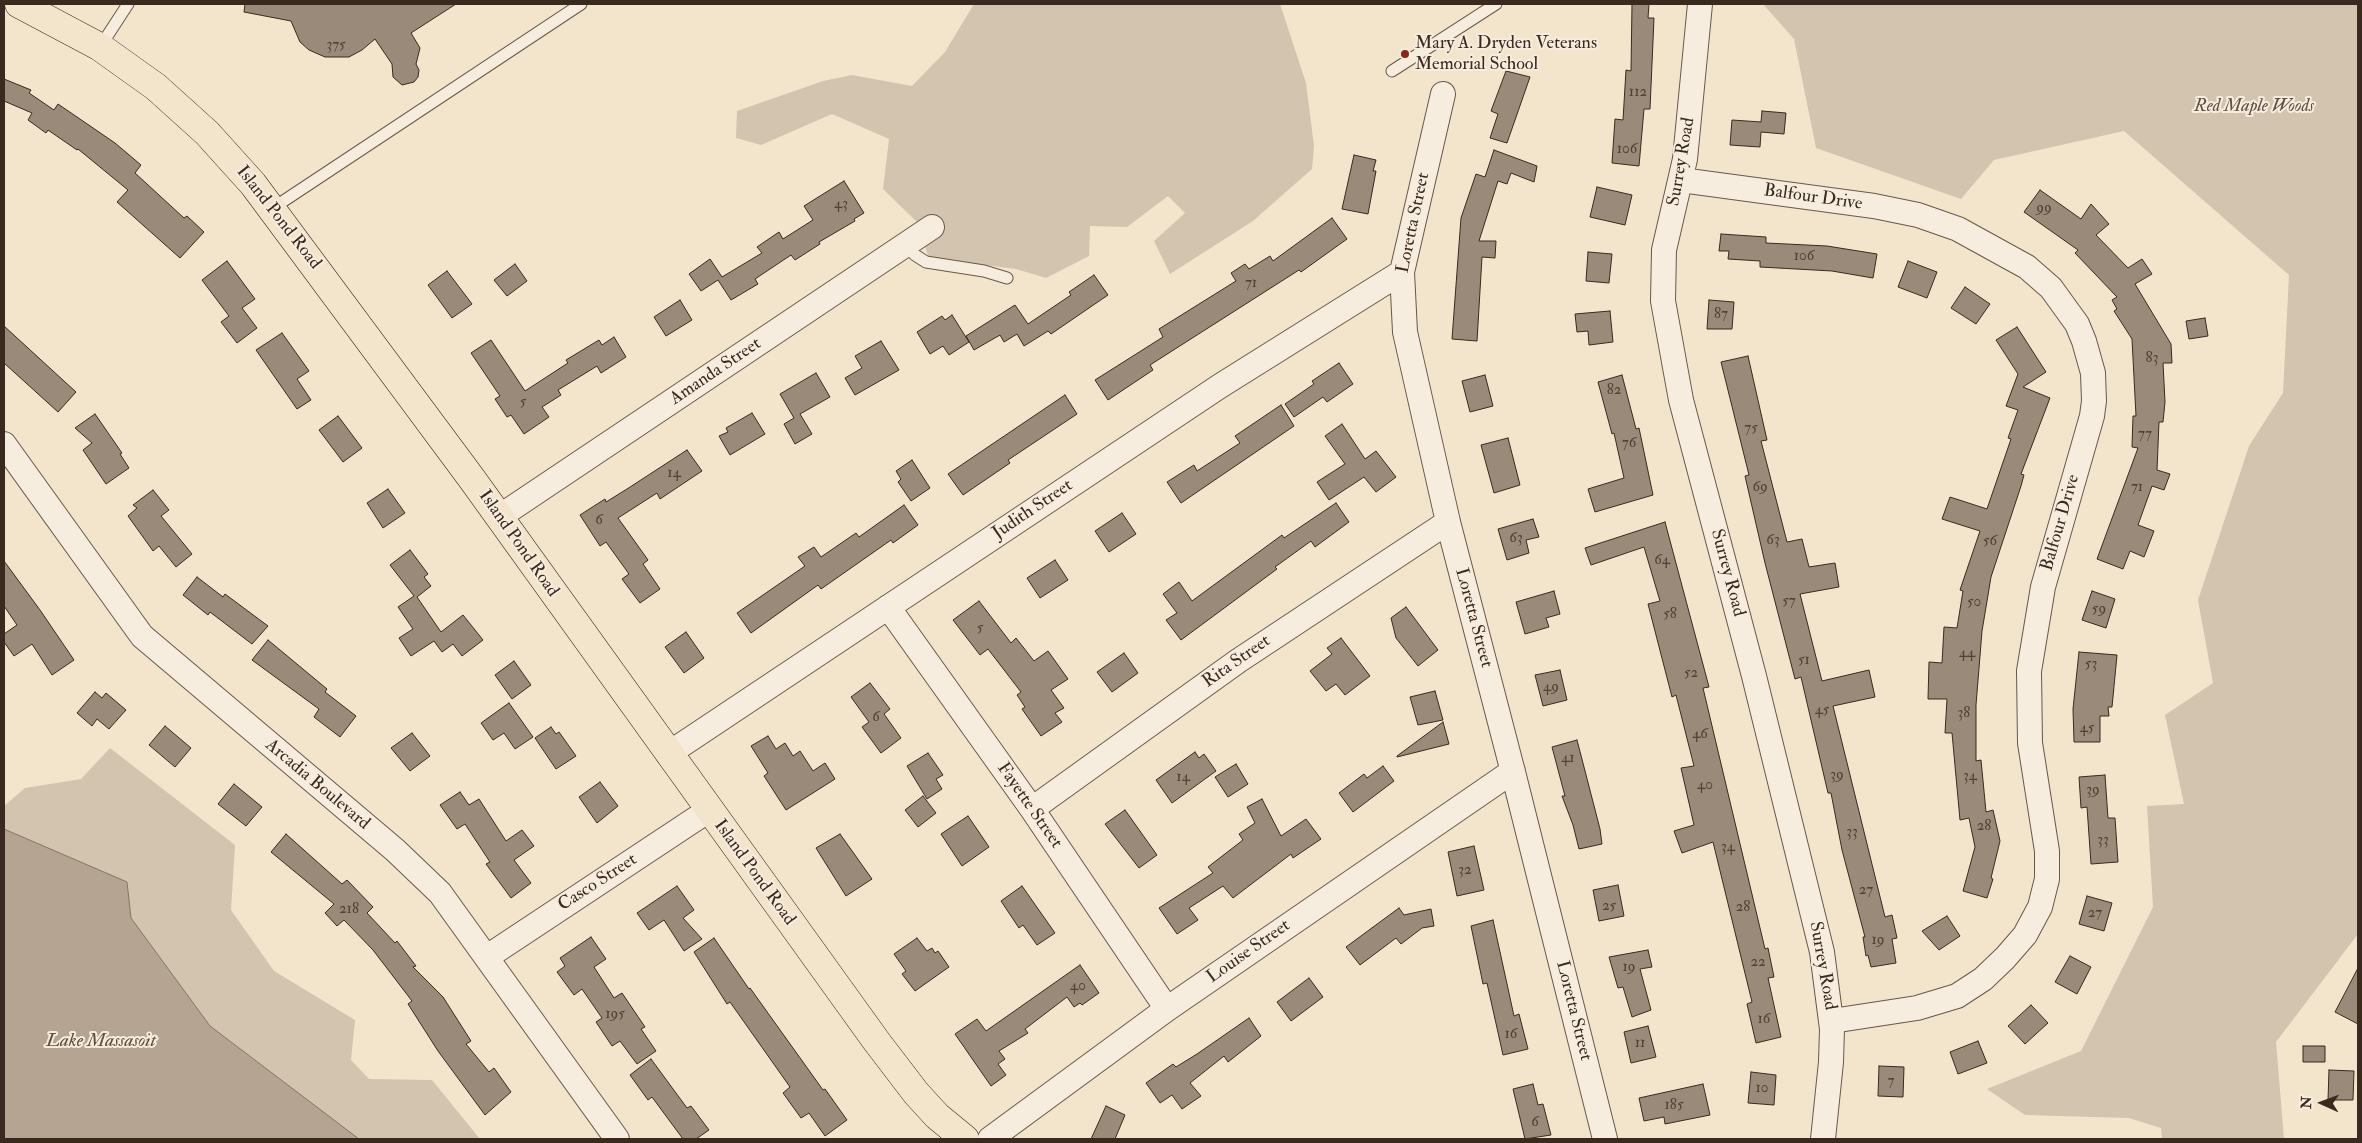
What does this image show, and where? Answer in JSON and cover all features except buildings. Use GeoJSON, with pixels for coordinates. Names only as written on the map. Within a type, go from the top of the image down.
{"type":"FeatureCollection","features":[{"type":"Feature","properties":{"kind":"main road","name":"Island Pond Road"},"geometry":{"type":"LineString","coordinates":[[19,4],[100,47],[182,109],[231,158],[272,208],[499,517],[876,1042],[916,1093],[937,1116],[965,1139]]}},
{"type":"Feature","properties":{"kind":"street","name":"Surrey Road"},"geometry":{"type":"LineString","coordinates":[[1700,4],[1690,116],[1681,180],[1664,250],[1663,300],[1681,400],[1752,667],[1822,952],[1832,1021],[1831,1062],[1823,1139]]}},
{"type":"Feature","properties":{"kind":"street","name":"Loretta Street"},"geometry":{"type":"LineString","coordinates":[[1443,94],[1402,272],[1403,307],[1408,350],[1448,522],[1513,770],[1605,1139]]}},
{"type":"Feature","properties":{"kind":"street","name":"Balfour Drive"},"geometry":{"type":"LineString","coordinates":[[1681,180],[1874,206],[1918,215],[1958,229],[2027,267],[2050,288],[2077,324],[2093,373],[2094,401],[2092,416],[2043,586],[2029,671],[2030,743],[2048,851],[2047,879],[2040,907],[2025,935],[2006,958],[1983,979],[1958,996],[1917,1008],[1832,1021]]}},
{"type":"Feature","properties":{"kind":"street","name":"Amanda Street"},"geometry":{"type":"LineString","coordinates":[[499,517],[932,227]]}},
{"type":"Feature","properties":{"kind":"street","name":"Judith Street"},"geometry":{"type":"LineString","coordinates":[[668,754],[1220,386],[1402,272]]}},
{"type":"Feature","properties":{"kind":"street","name":"Arcadia Boulevard"},"geometry":{"type":"LineString","coordinates":[[4,444],[142,636],[408,862],[440,893],[617,1139]]}},
{"type":"Feature","properties":{"kind":"street","name":"Rita Street"},"geometry":{"type":"LineString","coordinates":[[1032,809],[1238,660],[1448,522]]}},
{"type":"Feature","properties":{"kind":"street","name":"Fayette Street"},"geometry":{"type":"LineString","coordinates":[[888,606],[1032,809],[1167,1009]]}},
{"type":"Feature","properties":{"kind":"street","name":"Louise Street"},"geometry":{"type":"LineString","coordinates":[[990,1139],[1167,1009],[1513,770]]}},
{"type":"Feature","properties":{"kind":"street","name":"Casco Street"},"geometry":{"type":"LineString","coordinates":[[487,957],[709,810]]}},
{"type":"Feature","properties":{"kind":"lane"},"geometry":{"type":"LineString","coordinates":[[100,47],[128,4]]}},
{"type":"Feature","properties":{"kind":"lane"},"geometry":{"type":"LineString","coordinates":[[272,208],[581,4]]}},
{"type":"Feature","properties":{"kind":"lane"},"geometry":{"type":"LineString","coordinates":[[1392,71],[1496,4]]}},
{"type":"Feature","properties":{"kind":"lane"},"geometry":{"type":"LineString","coordinates":[[905,246],[914,255],[926,262],[984,271],[1007,278]]}},
{"type":"Feature","properties":{"kind":"green space"},"geometry":{"type":"Polygon","coordinates":[[[974,4],[1280,4],[1306,83],[1314,146],[1312,169],[1253,221],[1170,274],[1154,241],[1185,213],[1168,196],[1127,227],[1090,226],[1089,256],[1046,278],[1016,269],[929,258],[917,222],[883,189],[889,139],[832,114],[761,145],[736,138],[737,111],[823,81],[852,75],[912,86],[945,52],[974,4]]]}},
{"type":"Feature","properties":{"kind":"green space","name":"Red Maple Woods"},"geometry":{"type":"Polygon","coordinates":[[[1763,4],[2358,4],[2358,934],[2276,1042],[2284,1139],[2162,1139],[2161,1128],[2129,1118],[2025,1115],[1987,1089],[2081,1051],[2153,907],[2147,806],[2184,804],[2165,715],[2213,683],[2198,600],[2249,446],[2283,393],[2289,275],[2124,131],[1994,160],[1961,199],[1816,148],[1794,39],[1763,4]]]}},
{"type":"Feature","properties":{"kind":"green space"},"geometry":{"type":"Polygon","coordinates":[[[110,748],[235,845],[231,910],[274,971],[355,1020],[351,1060],[369,1079],[432,1080],[480,1139],[357,1138],[210,1026],[131,918],[127,882],[4,829],[4,806],[25,788],[81,779],[110,748]]]}},
{"type":"Feature","properties":{"kind":"water","name":"Lake Massasoit"},"geometry":{"type":"Polygon","coordinates":[[[4,829],[127,882],[131,918],[210,1026],[359,1139],[4,1139],[4,829]]]}},
{"type":"Feature","properties":{"kind":"place","name":"Mary A. Dryden Veterans Memorial School"},"geometry":{"type":"Point","coordinates":[1405,54]}}]}
